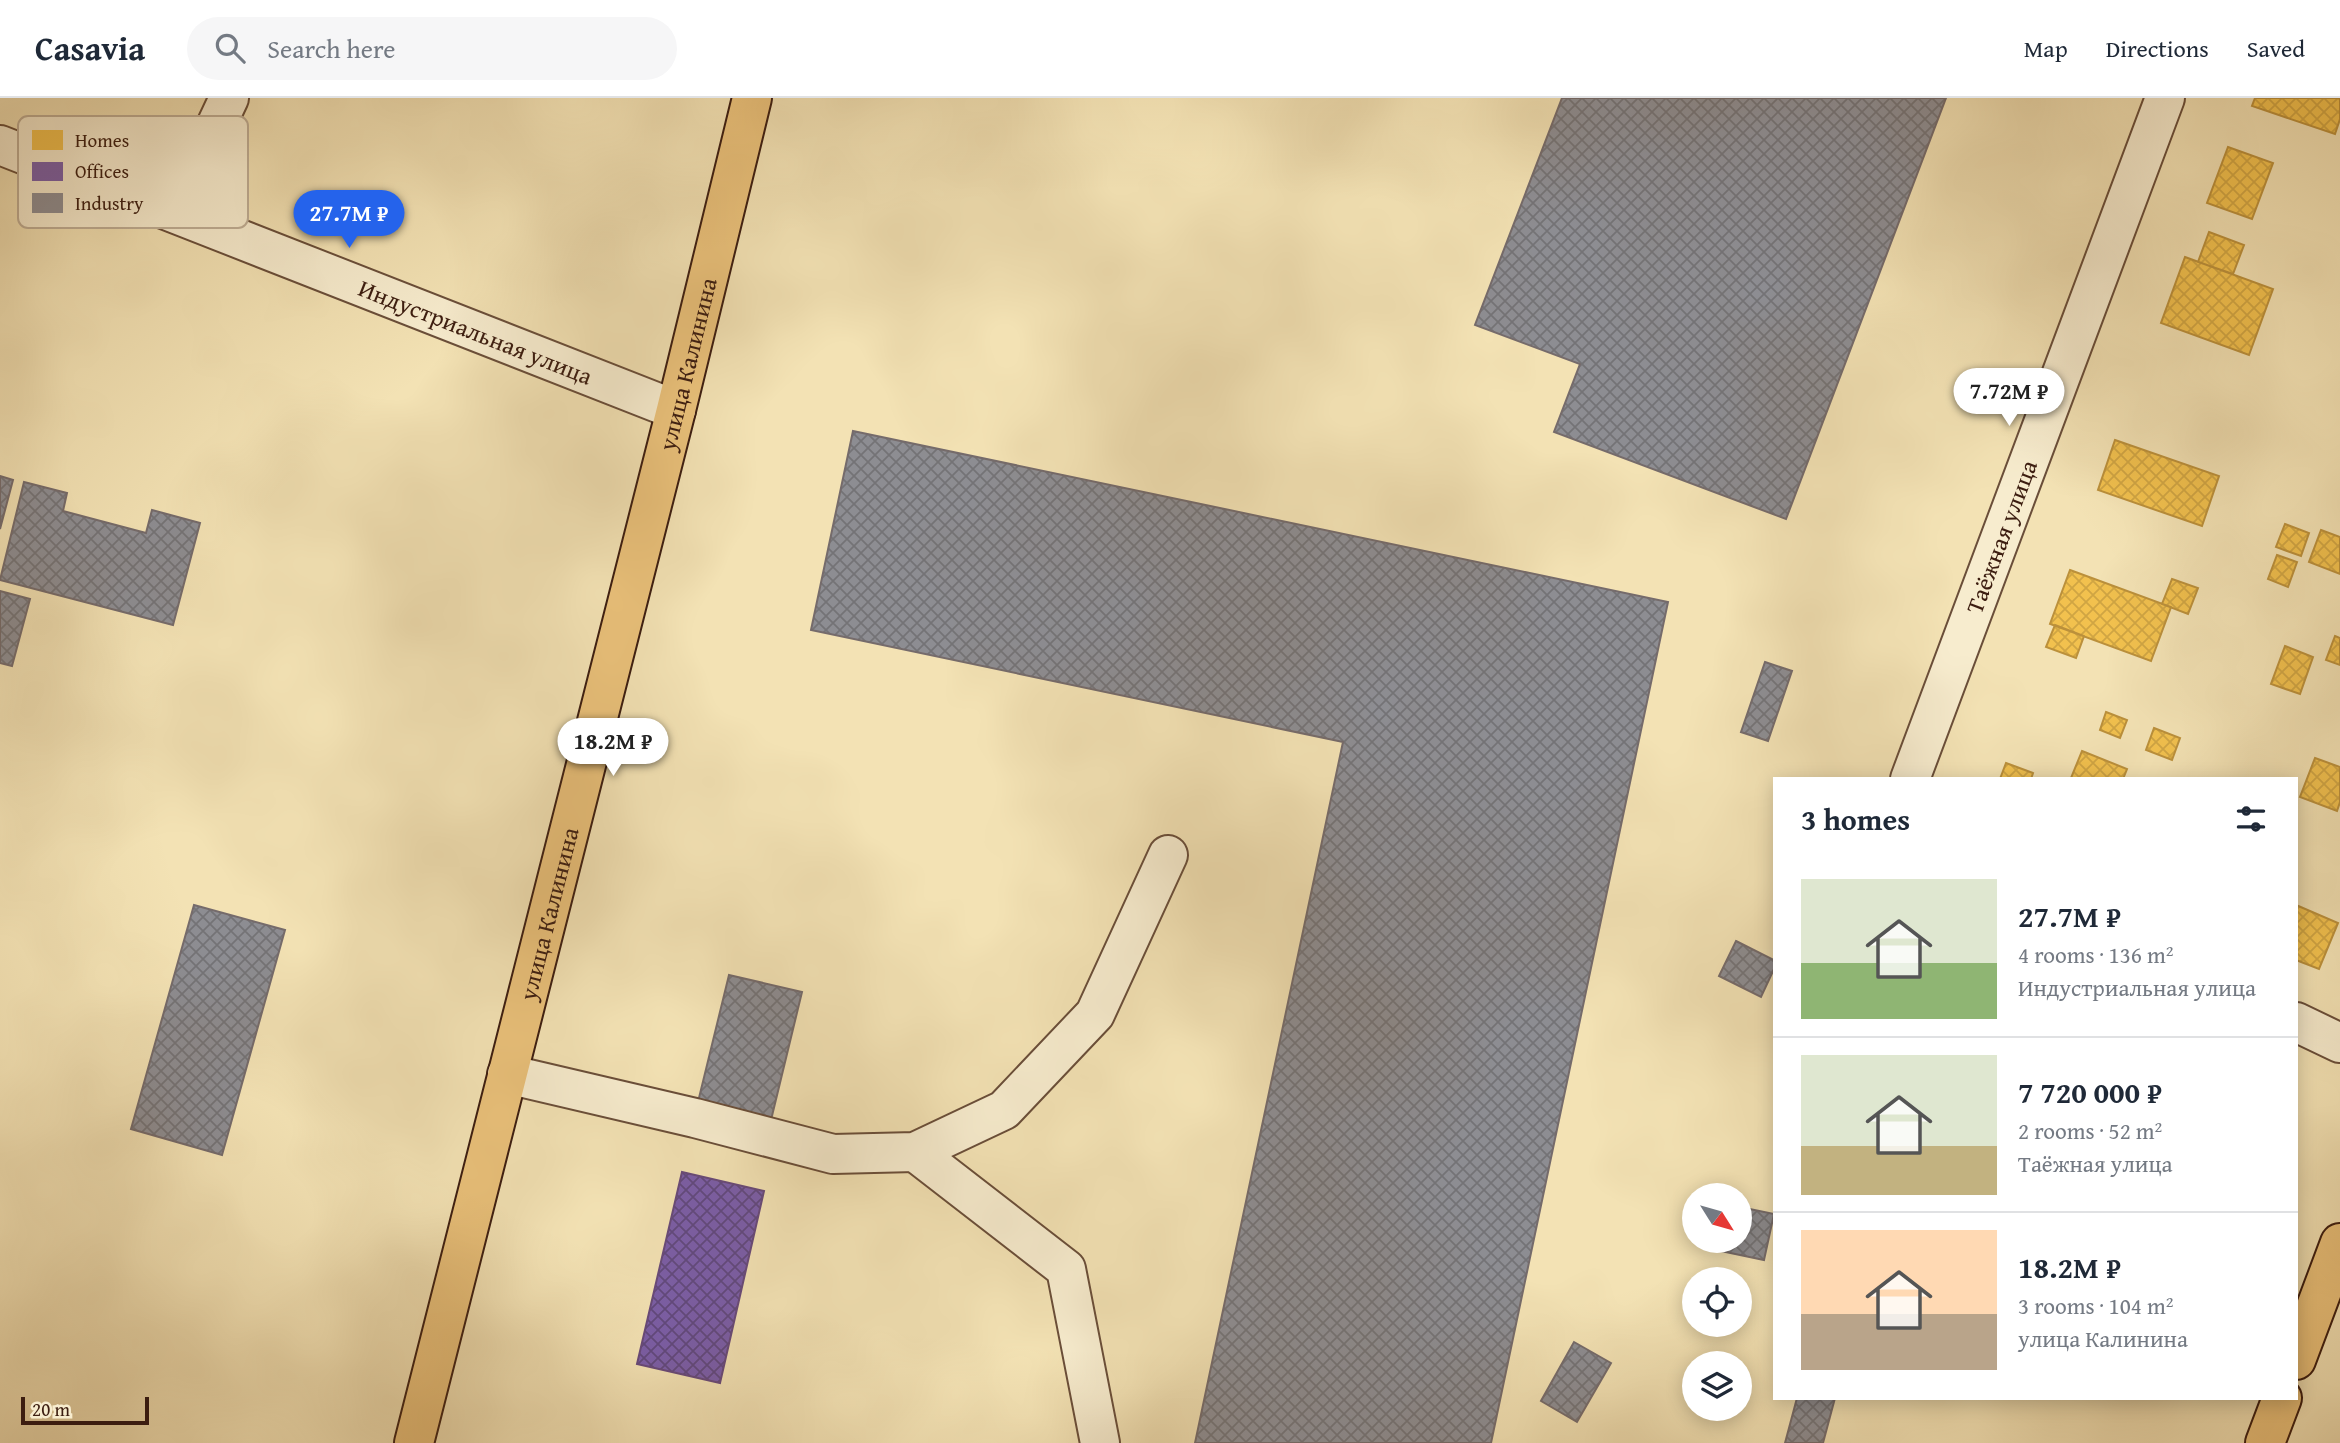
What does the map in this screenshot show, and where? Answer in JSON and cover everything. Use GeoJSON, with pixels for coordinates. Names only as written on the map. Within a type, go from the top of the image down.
{"type":"FeatureCollection","features":[{"type":"Feature","properties":{"kind":"main road","name":"улица Калинина"},"geometry":{"type":"LineString","coordinates":[[414,1443],[676,411],[752,98]]}},
{"type":"Feature","properties":{"kind":"main road"},"geometry":{"type":"LineString","coordinates":[[2298,1355],[2340,1242]]}},
{"type":"Feature","properties":{"kind":"main road"},"geometry":{"type":"LineString","coordinates":[[2265,1443],[2281,1400]]}},
{"type":"Feature","properties":{"kind":"street"},"geometry":{"type":"LineString","coordinates":[[221,116],[229,98]]}},
{"type":"Feature","properties":{"kind":"street","name":"Таёжная улица"},"geometry":{"type":"LineString","coordinates":[[1911,777],[2165,98]]}},
{"type":"Feature","properties":{"kind":"street","name":"Индустриальная улица"},"geometry":{"type":"LineString","coordinates":[[0,145],[18,152]]}},
{"type":"Feature","properties":{"kind":"street","name":"Индустриальная улица"},"geometry":{"type":"LineString","coordinates":[[213,228],[676,411]]}},
{"type":"Feature","properties":{"kind":"street"},"geometry":{"type":"LineString","coordinates":[[507,1074],[695,1118],[832,1154],[915,1152],[1004,1111],[1095,1014],[1168,855]]}},
{"type":"Feature","properties":{"kind":"street"},"geometry":{"type":"LineString","coordinates":[[2298,1023],[2340,1043]]}},
{"type":"Feature","properties":{"kind":"street"},"geometry":{"type":"LineString","coordinates":[[915,1152],[1066,1269],[1100,1443]]}},
{"type":"Feature","properties":{"kind":"building: Homes"},"geometry":{"type":"Polygon","coordinates":[[[2255,98],[2340,98],[2340,119],[2335,134],[2252,106],[2255,98]]]}},
{"type":"Feature","properties":{"kind":"building: Homes"},"geometry":{"type":"Polygon","coordinates":[[[2228,147],[2273,163],[2252,219],[2207,203],[2228,147]]]}},
{"type":"Feature","properties":{"kind":"building: Homes"},"geometry":{"type":"Polygon","coordinates":[[[2209,232],[2244,245],[2233,274],[2198,262],[2209,232]]]}},
{"type":"Feature","properties":{"kind":"building: Homes"},"geometry":{"type":"Polygon","coordinates":[[[2185,257],[2273,289],[2249,355],[2161,323],[2185,257]]]}},
{"type":"Feature","properties":{"kind":"building: Homes"},"geometry":{"type":"Polygon","coordinates":[[[2115,440],[2219,476],[2202,526],[2098,490],[2115,440]]]}},
{"type":"Feature","properties":{"kind":"building: Homes"},"geometry":{"type":"Polygon","coordinates":[[[2285,524],[2309,533],[2301,556],[2276,547],[2285,524]]]}},
{"type":"Feature","properties":{"kind":"building: Homes"},"geometry":{"type":"Polygon","coordinates":[[[2321,530],[2340,537],[2340,574],[2309,562],[2321,530]]]}},
{"type":"Feature","properties":{"kind":"building: Homes"},"geometry":{"type":"Polygon","coordinates":[[[2277,555],[2297,562],[2288,587],[2268,579],[2277,555]]]}},
{"type":"Feature","properties":{"kind":"building: Homes"},"geometry":{"type":"Polygon","coordinates":[[[2070,570],[2171,607],[2151,661],[2050,624],[2070,570]]]}},
{"type":"Feature","properties":{"kind":"building: Homes"},"geometry":{"type":"Polygon","coordinates":[[[2172,579],[2198,588],[2188,614],[2162,604],[2172,579]]]}},
{"type":"Feature","properties":{"kind":"building: Homes"},"geometry":{"type":"Polygon","coordinates":[[[2055,625],[2084,636],[2076,658],[2046,647],[2055,625]]]}},
{"type":"Feature","properties":{"kind":"building: Homes"},"geometry":{"type":"Polygon","coordinates":[[[2335,636],[2340,638],[2340,665],[2326,660],[2335,636]]]}},
{"type":"Feature","properties":{"kind":"building: Homes"},"geometry":{"type":"Polygon","coordinates":[[[2285,646],[2313,657],[2300,694],[2271,684],[2285,646]]]}},
{"type":"Feature","properties":{"kind":"building: Homes"},"geometry":{"type":"Polygon","coordinates":[[[2106,712],[2127,720],[2120,738],[2100,730],[2106,712]]]}},
{"type":"Feature","properties":{"kind":"building: Homes"},"geometry":{"type":"Polygon","coordinates":[[[2154,728],[2180,738],[2172,760],[2146,750],[2154,728]]]}},
{"type":"Feature","properties":{"kind":"building: Homes"},"geometry":{"type":"Polygon","coordinates":[[[2082,751],[2127,769],[2124,777],[2071,777],[2082,751]]]}},
{"type":"Feature","properties":{"kind":"building: Homes"},"geometry":{"type":"Polygon","coordinates":[[[2315,758],[2340,767],[2340,802],[2337,811],[2300,797],[2315,758]]]}},
{"type":"Feature","properties":{"kind":"building: Homes"},"geometry":{"type":"Polygon","coordinates":[[[2006,763],[2033,773],[2032,777],[2001,777],[2006,763]]]}},
{"type":"Feature","properties":{"kind":"building: Homes"},"geometry":{"type":"Polygon","coordinates":[[[2298,906],[2338,923],[2319,969],[2298,961],[2298,906]]]}},
{"type":"Feature","properties":{"kind":"building: Offices"},"geometry":{"type":"Polygon","coordinates":[[[682,1172],[764,1191],[720,1383],[637,1364],[682,1172]]]}},
{"type":"Feature","properties":{"kind":"building: Industry"},"geometry":{"type":"Polygon","coordinates":[[[1562,98],[1946,98],[1786,519],[1554,432],[1580,364],[1475,325],[1562,98]]]}},
{"type":"Feature","properties":{"kind":"building: Industry"},"geometry":{"type":"Polygon","coordinates":[[[853,431],[1668,602],[1491,1443],[1195,1443],[1343,742],[811,630],[853,431]]]}},
{"type":"Feature","properties":{"kind":"building: Industry"},"geometry":{"type":"Polygon","coordinates":[[[0,476],[13,480],[0,529],[0,476]]]}},
{"type":"Feature","properties":{"kind":"building: Industry"},"geometry":{"type":"Polygon","coordinates":[[[24,482],[67,493],[63,511],[146,533],[152,510],[200,523],[173,625],[0,580],[24,482]]]}},
{"type":"Feature","properties":{"kind":"building: Industry"},"geometry":{"type":"Polygon","coordinates":[[[0,591],[30,599],[12,666],[0,663],[0,591]]]}},
{"type":"Feature","properties":{"kind":"building: Industry"},"geometry":{"type":"Polygon","coordinates":[[[1765,662],[1792,671],[1768,741],[1741,732],[1765,662]]]}},
{"type":"Feature","properties":{"kind":"building: Industry"},"geometry":{"type":"Polygon","coordinates":[[[194,905],[285,930],[222,1155],[131,1129],[194,905]]]}},
{"type":"Feature","properties":{"kind":"building: Industry"},"geometry":{"type":"Polygon","coordinates":[[[1736,941],[1773,960],[1773,971],[1761,997],[1719,976],[1736,941]]]}},
{"type":"Feature","properties":{"kind":"building: Industry"},"geometry":{"type":"Polygon","coordinates":[[[729,975],[802,992],[771,1120],[698,1102],[729,975]]]}},
{"type":"Feature","properties":{"kind":"building: Industry"},"geometry":{"type":"Polygon","coordinates":[[[1752,1209],[1773,1214],[1764,1260],[1730,1253],[1752,1253],[1752,1209]]]}},
{"type":"Feature","properties":{"kind":"building: Industry"},"geometry":{"type":"Polygon","coordinates":[[[1574,1342],[1611,1363],[1577,1422],[1541,1401],[1574,1342]]]}},
{"type":"Feature","properties":{"kind":"building: Industry"},"geometry":{"type":"Polygon","coordinates":[[[1796,1400],[1834,1400],[1823,1443],[1785,1443],[1796,1400]]]}}]}
